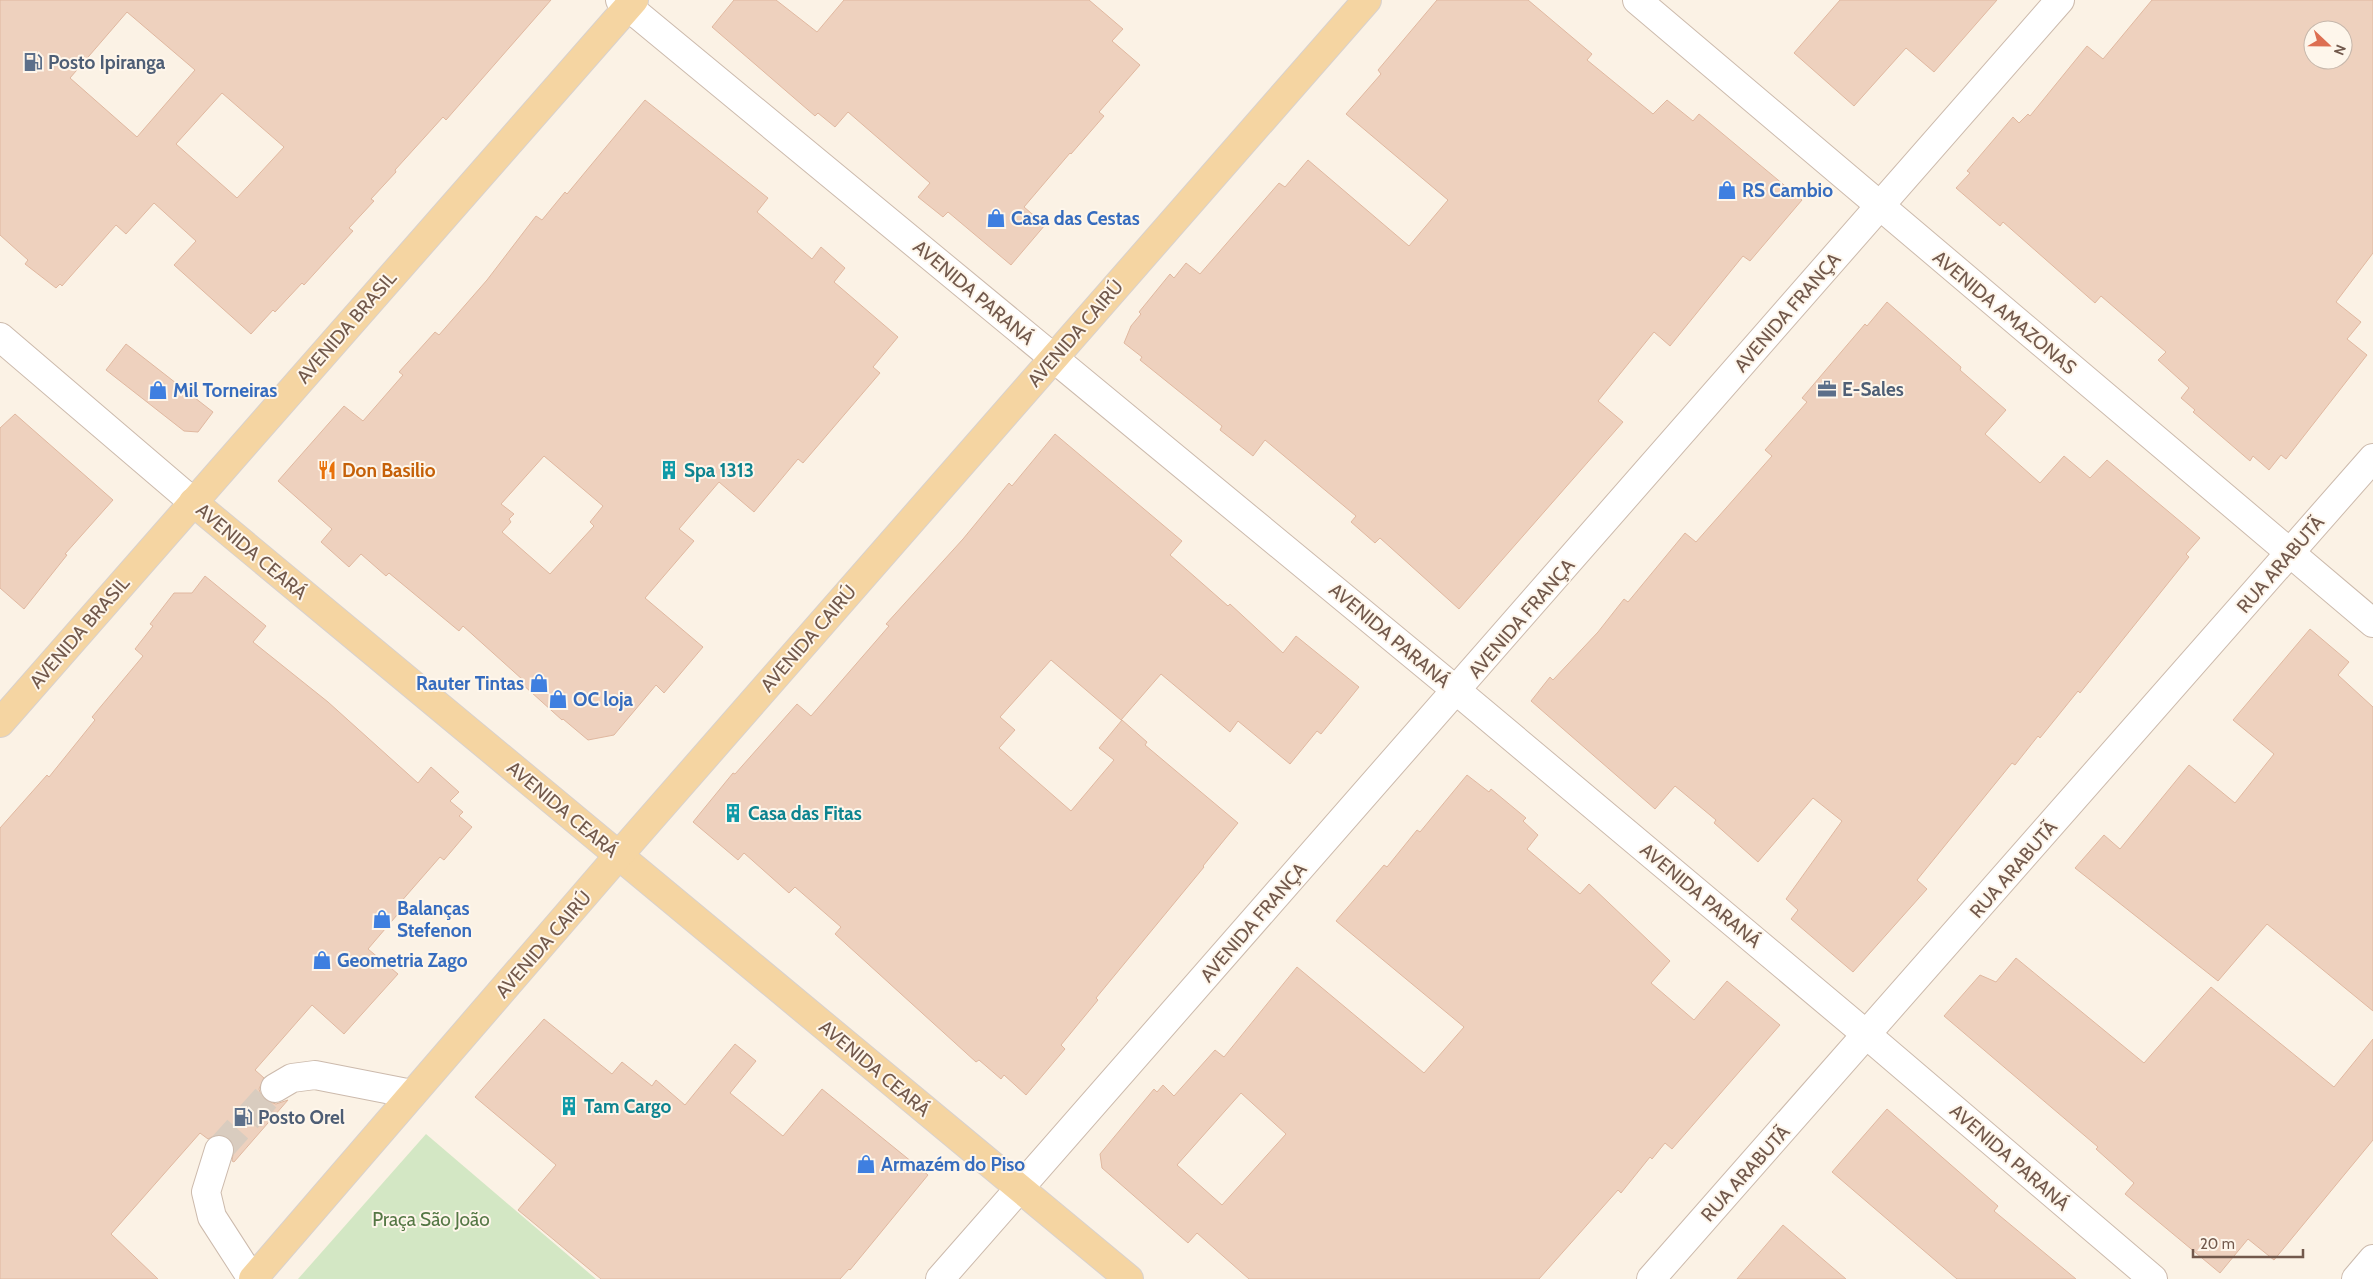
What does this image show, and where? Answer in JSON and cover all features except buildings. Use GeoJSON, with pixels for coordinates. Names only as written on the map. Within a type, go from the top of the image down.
{"type":"FeatureCollection","features":[{"type":"Feature","properties":{"kind":"main road","name":"AVENIDA CAIRÚ"},"geometry":{"type":"LineString","coordinates":[[253,1279],[619,855],[1367,0]]}},
{"type":"Feature","properties":{"kind":"main road","name":"AVENIDA BRASIL"},"geometry":{"type":"LineString","coordinates":[[0,723],[627,2]]}},
{"type":"Feature","properties":{"kind":"main road","name":"AVENIDA CEARÁ"},"geometry":{"type":"LineString","coordinates":[[193,502],[1129,1279]]}},
{"type":"Feature","properties":{"kind":"street","name":"AVENIDA AMAZONAS"},"geometry":{"type":"LineString","coordinates":[[1637,0],[2373,623]]}},
{"type":"Feature","properties":{"kind":"street","name":"AVENIDA FRANÇA"},"geometry":{"type":"LineString","coordinates":[[940,1279],[1018,1187],[1457,691],[2060,0]]}},
{"type":"Feature","properties":{"kind":"street","name":"AVENIDA PARANÁ"},"geometry":{"type":"LineString","coordinates":[[627,2],[1457,691],[1867,1035],[2153,1279]]}},
{"type":"Feature","properties":{"kind":"street","name":"AVENIDA CEARÁ"},"geometry":{"type":"LineString","coordinates":[[0,337],[193,502]]}},
{"type":"Feature","properties":{"kind":"street","name":"RUA ARABUTÃ"},"geometry":{"type":"LineString","coordinates":[[1652,1279],[2373,458]]}},
{"type":"Feature","properties":{"kind":"street"},"geometry":{"type":"LineString","coordinates":[[275,1088],[292,1078],[315,1076],[412,1094]]}},
{"type":"Feature","properties":{"kind":"street"},"geometry":{"type":"LineString","coordinates":[[219,1150],[206,1192],[212,1218],[253,1279]]}},
{"type":"Feature","properties":{"kind":"street"},"geometry":{"type":"LineString","coordinates":[[2356,1279],[2373,1259]]}},
{"type":"Feature","properties":{"kind":"green space","name":"Praça São João"},"geometry":{"type":"Polygon","coordinates":[[[426,1134],[596,1279],[298,1279],[426,1134]]]}},
{"type":"Feature","properties":{"kind":"tunnel"},"geometry":{"type":"LineString","coordinates":[[219,1150],[275,1088]]}},
{"type":"Feature","properties":{"kind":"place","name":"Posto Ipiranga"},"geometry":{"type":"Point","coordinates":[33,62]}},
{"type":"Feature","properties":{"kind":"place","name":"RS Cambio"},"geometry":{"type":"Point","coordinates":[1727,190]}},
{"type":"Feature","properties":{"kind":"place","name":"Casa das Cestas"},"geometry":{"type":"Point","coordinates":[996,218]}},
{"type":"Feature","properties":{"kind":"place","name":"E-Sales"},"geometry":{"type":"Point","coordinates":[1827,389]}},
{"type":"Feature","properties":{"kind":"place","name":"Mil Torneiras"},"geometry":{"type":"Point","coordinates":[158,390]}},
{"type":"Feature","properties":{"kind":"place","name":"Don Basilio"},"geometry":{"type":"Point","coordinates":[327,470]}},
{"type":"Feature","properties":{"kind":"place","name":"Spa 1313"},"geometry":{"type":"Point","coordinates":[669,470]}},
{"type":"Feature","properties":{"kind":"place","name":"Rauter Tintas"},"geometry":{"type":"Point","coordinates":[539,683]}},
{"type":"Feature","properties":{"kind":"place","name":"OC loja"},"geometry":{"type":"Point","coordinates":[558,699]}},
{"type":"Feature","properties":{"kind":"place","name":"Casa das Fitas"},"geometry":{"type":"Point","coordinates":[733,813]}},
{"type":"Feature","properties":{"kind":"place","name":"Balanças Stefenon"},"geometry":{"type":"Point","coordinates":[382,919]}},
{"type":"Feature","properties":{"kind":"place","name":"Geometria Zago"},"geometry":{"type":"Point","coordinates":[322,960]}},
{"type":"Feature","properties":{"kind":"place","name":"Tam Cargo"},"geometry":{"type":"Point","coordinates":[569,1106]}},
{"type":"Feature","properties":{"kind":"place","name":"Posto Orel"},"geometry":{"type":"Point","coordinates":[243,1117]}},
{"type":"Feature","properties":{"kind":"place","name":"Armazém do Piso"},"geometry":{"type":"Point","coordinates":[866,1164]}}]}
